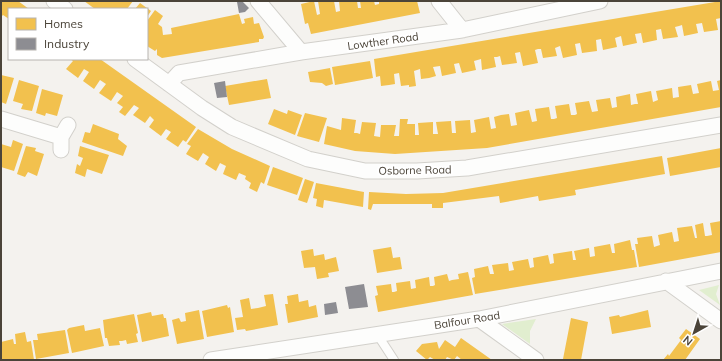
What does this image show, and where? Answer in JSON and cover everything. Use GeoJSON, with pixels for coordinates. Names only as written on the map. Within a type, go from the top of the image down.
{"type":"FeatureCollection","features":[{"type":"Feature","properties":{"kind":"street"},"geometry":{"type":"LineString","coordinates":[[54,1],[64,8]]}},
{"type":"Feature","properties":{"kind":"street"},"geometry":{"type":"LineString","coordinates":[[258,1],[301,52]]}},
{"type":"Feature","properties":{"kind":"street"},"geometry":{"type":"LineString","coordinates":[[438,1],[462,30]]}},
{"type":"Feature","properties":{"kind":"street","name":"Lowther Road"},"geometry":{"type":"LineString","coordinates":[[169,84],[179,73],[301,52],[462,30],[600,1]]}},
{"type":"Feature","properties":{"kind":"street","name":"Osborne Road"},"geometry":{"type":"LineString","coordinates":[[136,60],[216,118],[264,142],[308,159],[365,171],[416,171],[467,168],[721,125]]}},
{"type":"Feature","properties":{"kind":"street"},"geometry":{"type":"LineString","coordinates":[[1,119],[63,137]]}},
{"type":"Feature","properties":{"kind":"street","name":"Balfour Road"},"geometry":{"type":"LineString","coordinates":[[211,360],[479,319],[721,271]]}},
{"type":"Feature","properties":{"kind":"street"},"geometry":{"type":"LineString","coordinates":[[666,281],[721,321]]}},
{"type":"Feature","properties":{"kind":"street"},"geometry":{"type":"LineString","coordinates":[[479,319],[536,360]]}},
{"type":"Feature","properties":{"kind":"lane"},"geometry":{"type":"LineString","coordinates":[[377,334],[394,360]]}},
{"type":"Feature","properties":{"kind":"green space"},"geometry":{"type":"Polygon","coordinates":[[[719,285],[716,294],[720,305],[699,290],[719,285]]]}},
{"type":"Feature","properties":{"kind":"green space"},"geometry":{"type":"Polygon","coordinates":[[[536,319],[530,331],[530,344],[502,324],[536,319]]]}},
{"type":"Feature","properties":{"kind":"building: Homes"},"geometry":{"type":"Polygon","coordinates":[[[1,1],[18,1],[28,8],[8,8],[8,18],[3,15],[1,17],[1,1]]]}},
{"type":"Feature","properties":{"kind":"building: Homes"},"geometry":{"type":"Polygon","coordinates":[[[84,1],[133,1],[128,8],[94,8],[84,1]]]}},
{"type":"Feature","properties":{"kind":"building: Homes"},"geometry":{"type":"Polygon","coordinates":[[[314,1],[317,15],[320,14],[318,1],[334,1],[336,12],[340,11],[339,1],[357,1],[358,8],[361,8],[360,1],[374,1],[375,5],[379,4],[379,1],[417,1],[420,13],[311,34],[308,23],[305,24],[301,4],[314,1]]]}},
{"type":"Feature","properties":{"kind":"building: Homes"},"geometry":{"type":"Polygon","coordinates":[[[721,1],[721,18],[716,19],[718,30],[704,32],[702,23],[696,24],[698,33],[684,36],[682,25],[675,27],[678,37],[663,39],[661,29],[656,30],[657,40],[643,43],[641,33],[635,34],[637,43],[623,46],[621,36],[615,38],[617,47],[603,50],[601,39],[596,40],[597,51],[582,53],[580,43],[575,44],[577,55],[563,58],[560,46],[555,48],[557,56],[543,58],[541,49],[538,49],[535,50],[538,63],[523,66],[520,52],[515,53],[517,63],[502,65],[500,56],[494,57],[496,67],[482,70],[481,59],[474,61],[476,70],[462,73],[459,63],[454,64],[456,73],[442,76],[440,66],[433,67],[436,76],[421,79],[420,69],[414,71],[416,86],[409,87],[409,85],[401,86],[399,73],[394,74],[395,84],[381,86],[380,76],[376,77],[374,59],[721,1]]]}},
{"type":"Feature","properties":{"kind":"building: Homes"},"geometry":{"type":"Polygon","coordinates":[[[140,3],[147,8],[136,8],[140,3]]]}},
{"type":"Feature","properties":{"kind":"building: Homes"},"geometry":{"type":"Polygon","coordinates":[[[148,9],[151,11],[148,16],[148,9]]]}},
{"type":"Feature","properties":{"kind":"building: Homes"},"geometry":{"type":"Polygon","coordinates":[[[155,10],[163,16],[158,24],[162,27],[163,35],[172,34],[171,28],[239,14],[242,24],[245,23],[244,19],[253,17],[254,24],[259,23],[264,37],[263,39],[259,39],[259,42],[162,58],[157,55],[157,49],[155,51],[148,47],[148,20],[155,10]]]}},
{"type":"Feature","properties":{"kind":"building: Homes"},"geometry":{"type":"Polygon","coordinates":[[[72,60],[101,60],[196,127],[186,142],[183,140],[178,147],[166,139],[171,132],[166,129],[161,136],[149,127],[154,120],[150,116],[145,123],[133,115],[139,108],[134,105],[125,116],[119,112],[123,107],[117,103],[123,96],[117,92],[111,101],[99,93],[106,84],[100,80],[94,89],[83,81],[89,72],[84,69],[78,78],[66,69],[73,61],[72,60]]]}},
{"type":"Feature","properties":{"kind":"building: Homes"},"geometry":{"type":"Polygon","coordinates":[[[370,61],[373,78],[335,85],[332,67],[370,61]]]}},
{"type":"Feature","properties":{"kind":"building: Homes"},"geometry":{"type":"Polygon","coordinates":[[[330,68],[333,84],[326,86],[322,83],[310,82],[308,72],[330,68]]]}},
{"type":"Feature","properties":{"kind":"building: Homes"},"geometry":{"type":"Polygon","coordinates":[[[1,75],[14,78],[6,104],[1,102],[1,75]]]}},
{"type":"Feature","properties":{"kind":"building: Homes"},"geometry":{"type":"Polygon","coordinates":[[[267,79],[271,98],[229,105],[225,86],[267,79]]]}},
{"type":"Feature","properties":{"kind":"building: Homes"},"geometry":{"type":"Polygon","coordinates":[[[19,80],[39,86],[32,111],[21,109],[23,104],[13,101],[19,80]]]}},
{"type":"Feature","properties":{"kind":"building: Homes"},"geometry":{"type":"Polygon","coordinates":[[[721,80],[721,107],[487,148],[395,154],[355,151],[324,144],[327,126],[341,130],[342,118],[356,120],[354,133],[360,134],[362,122],[376,123],[374,136],[380,137],[381,125],[396,125],[394,136],[399,136],[400,119],[408,119],[407,124],[415,124],[415,135],[419,135],[418,123],[433,122],[433,134],[438,134],[436,122],[451,121],[452,133],[456,133],[455,121],[470,120],[471,133],[476,132],[474,120],[489,117],[491,129],[496,128],[494,117],[509,114],[511,126],[517,125],[515,113],[529,110],[532,122],[537,121],[535,109],[549,107],[551,119],[554,119],[557,118],[555,106],[569,104],[571,115],[575,115],[577,114],[575,103],[589,101],[592,112],[598,111],[596,100],[610,98],[612,108],[617,107],[616,97],[630,94],[631,105],[638,104],[636,94],[651,91],[653,102],[658,100],[656,91],[672,88],[673,98],[679,97],[678,87],[691,85],[693,94],[699,93],[697,84],[711,81],[713,91],[719,90],[717,81],[721,80]]]}},
{"type":"Feature","properties":{"kind":"building: Homes"},"geometry":{"type":"Polygon","coordinates":[[[42,89],[63,95],[57,116],[46,113],[45,116],[36,113],[42,89]]]}},
{"type":"Feature","properties":{"kind":"building: Homes"},"geometry":{"type":"Polygon","coordinates":[[[274,109],[287,114],[288,110],[302,115],[295,135],[268,124],[274,109]]]}},
{"type":"Feature","properties":{"kind":"building: Homes"},"geometry":{"type":"Polygon","coordinates":[[[305,113],[327,118],[319,142],[297,136],[305,113]]]}},
{"type":"Feature","properties":{"kind":"building: Homes"},"geometry":{"type":"Polygon","coordinates":[[[93,124],[119,134],[118,139],[127,146],[123,156],[82,142],[85,132],[90,133],[93,124]]]}},
{"type":"Feature","properties":{"kind":"building: Homes"},"geometry":{"type":"Polygon","coordinates":[[[198,129],[232,149],[270,166],[264,184],[261,182],[257,192],[249,188],[251,183],[245,179],[246,176],[239,173],[236,180],[223,174],[226,166],[220,163],[216,171],[205,164],[209,157],[203,153],[198,161],[186,154],[191,146],[187,144],[198,129]]]}},
{"type":"Feature","properties":{"kind":"building: Homes"},"geometry":{"type":"Polygon","coordinates":[[[13,140],[23,144],[14,171],[1,167],[1,144],[11,147],[13,140]]]}},
{"type":"Feature","properties":{"kind":"building: Homes"},"geometry":{"type":"Polygon","coordinates":[[[26,146],[36,148],[35,151],[44,154],[37,176],[28,172],[25,177],[17,174],[26,146]]]}},
{"type":"Feature","properties":{"kind":"building: Homes"},"geometry":{"type":"Polygon","coordinates":[[[80,146],[109,155],[102,174],[87,169],[85,177],[75,173],[77,164],[80,166],[83,158],[78,156],[80,146]]]}},
{"type":"Feature","properties":{"kind":"building: Homes"},"geometry":{"type":"Polygon","coordinates":[[[721,148],[721,167],[670,176],[667,158],[721,148]]]}},
{"type":"Feature","properties":{"kind":"building: Homes"},"geometry":{"type":"Polygon","coordinates":[[[662,156],[665,174],[575,190],[576,195],[539,201],[538,196],[500,203],[499,196],[443,203],[443,208],[432,208],[432,204],[373,204],[371,210],[368,209],[369,192],[406,194],[443,193],[662,156]]]}},
{"type":"Feature","properties":{"kind":"building: Homes"},"geometry":{"type":"Polygon","coordinates":[[[273,167],[303,178],[297,195],[267,185],[273,167]]]}},
{"type":"Feature","properties":{"kind":"building: Homes"},"geometry":{"type":"Polygon","coordinates":[[[305,179],[314,182],[307,203],[298,200],[305,179]]]}},
{"type":"Feature","properties":{"kind":"building: Homes"},"geometry":{"type":"Polygon","coordinates":[[[316,183],[364,192],[363,207],[324,200],[323,208],[316,206],[317,199],[313,198],[316,183]]]}},
{"type":"Feature","properties":{"kind":"building: Homes"},"geometry":{"type":"Polygon","coordinates":[[[721,221],[721,252],[639,267],[635,244],[638,244],[637,238],[652,236],[654,247],[660,245],[658,235],[672,232],[674,242],[679,241],[677,228],[692,226],[695,238],[697,238],[695,225],[703,223],[705,236],[712,235],[710,223],[721,221]]]}},
{"type":"Feature","properties":{"kind":"building: Homes"},"geometry":{"type":"Polygon","coordinates":[[[630,240],[632,250],[634,250],[637,267],[475,294],[472,278],[475,277],[474,269],[488,266],[490,274],[494,274],[492,265],[508,263],[509,271],[514,270],[512,262],[528,259],[530,268],[534,267],[533,258],[548,255],[550,264],[554,263],[553,254],[572,251],[573,260],[576,260],[574,251],[589,248],[590,257],[595,256],[594,247],[610,244],[612,253],[615,253],[614,244],[630,240]]]}},
{"type":"Feature","properties":{"kind":"building: Homes"},"geometry":{"type":"Polygon","coordinates":[[[391,247],[393,258],[400,257],[402,269],[377,273],[373,250],[391,247]]]}},
{"type":"Feature","properties":{"kind":"building: Homes"},"geometry":{"type":"Polygon","coordinates":[[[313,249],[314,256],[324,254],[325,260],[336,257],[339,271],[328,273],[329,277],[317,279],[315,267],[304,268],[301,251],[313,249]]]}},
{"type":"Feature","properties":{"kind":"building: Homes"},"geometry":{"type":"Polygon","coordinates":[[[468,272],[473,295],[378,312],[375,296],[378,295],[376,286],[391,284],[392,292],[394,292],[397,291],[396,283],[410,281],[411,289],[416,288],[415,280],[429,277],[430,286],[433,286],[435,285],[434,277],[447,274],[449,281],[459,279],[458,274],[468,272]]]}},
{"type":"Feature","properties":{"kind":"building: Homes"},"geometry":{"type":"Polygon","coordinates":[[[273,294],[278,325],[246,331],[245,329],[237,330],[235,318],[243,317],[240,300],[249,298],[251,309],[258,308],[266,306],[264,295],[273,294]]]}},
{"type":"Feature","properties":{"kind":"building: Homes"},"geometry":{"type":"Polygon","coordinates":[[[298,294],[299,302],[308,300],[309,307],[316,305],[318,317],[288,323],[285,304],[288,304],[287,296],[298,294]]]}},
{"type":"Feature","properties":{"kind":"building: Homes"},"geometry":{"type":"Polygon","coordinates":[[[227,305],[228,308],[230,307],[234,332],[207,337],[202,311],[227,305]]]}},
{"type":"Feature","properties":{"kind":"building: Homes"},"geometry":{"type":"Polygon","coordinates":[[[199,310],[204,339],[177,344],[172,320],[179,318],[181,322],[186,321],[185,313],[199,310]]]}},
{"type":"Feature","properties":{"kind":"building: Homes"},"geometry":{"type":"Polygon","coordinates":[[[648,310],[651,327],[612,334],[609,317],[619,315],[620,317],[648,310]]]}},
{"type":"Feature","properties":{"kind":"building: Homes"},"geometry":{"type":"Polygon","coordinates":[[[151,312],[152,316],[163,314],[164,318],[166,318],[169,336],[142,342],[137,315],[151,312]]]}},
{"type":"Feature","properties":{"kind":"building: Homes"},"geometry":{"type":"Polygon","coordinates":[[[134,314],[138,333],[136,334],[138,342],[127,344],[126,340],[119,341],[120,345],[109,346],[107,338],[105,338],[103,320],[134,314]]]}},
{"type":"Feature","properties":{"kind":"building: Homes"},"geometry":{"type":"Polygon","coordinates":[[[571,318],[588,322],[581,360],[563,359],[571,318]]]}},
{"type":"Feature","properties":{"kind":"building: Homes"},"geometry":{"type":"Polygon","coordinates":[[[84,325],[85,331],[100,328],[104,346],[72,353],[67,330],[69,328],[84,325]]]}},
{"type":"Feature","properties":{"kind":"building: Homes"},"geometry":{"type":"Polygon","coordinates":[[[686,329],[700,339],[685,360],[663,360],[668,354],[669,356],[681,340],[679,338],[686,329]]]}},
{"type":"Feature","properties":{"kind":"building: Homes"},"geometry":{"type":"Polygon","coordinates":[[[65,330],[69,353],[36,359],[33,340],[38,340],[37,334],[65,330]]]}},
{"type":"Feature","properties":{"kind":"building: Homes"},"geometry":{"type":"Polygon","coordinates":[[[25,332],[27,342],[31,341],[34,360],[1,360],[1,342],[13,339],[14,344],[16,344],[15,334],[25,332]]]}},
{"type":"Feature","properties":{"kind":"building: Homes"},"geometry":{"type":"Polygon","coordinates":[[[461,338],[492,360],[462,360],[457,356],[454,360],[447,357],[445,360],[435,360],[430,357],[427,360],[416,351],[422,344],[437,342],[439,349],[445,340],[455,347],[461,338]]]}},
{"type":"Feature","properties":{"kind":"building: Industry"},"geometry":{"type":"Polygon","coordinates":[[[242,1],[249,8],[245,12],[239,13],[237,2],[242,1]]]}},
{"type":"Feature","properties":{"kind":"building: Industry"},"geometry":{"type":"Polygon","coordinates":[[[225,81],[227,97],[217,98],[214,83],[225,81]]]}},
{"type":"Feature","properties":{"kind":"building: Industry"},"geometry":{"type":"Polygon","coordinates":[[[364,284],[368,307],[349,309],[345,287],[364,284]]]}},
{"type":"Feature","properties":{"kind":"building: Industry"},"geometry":{"type":"Polygon","coordinates":[[[336,302],[338,313],[325,315],[324,304],[336,302]]]}}]}
